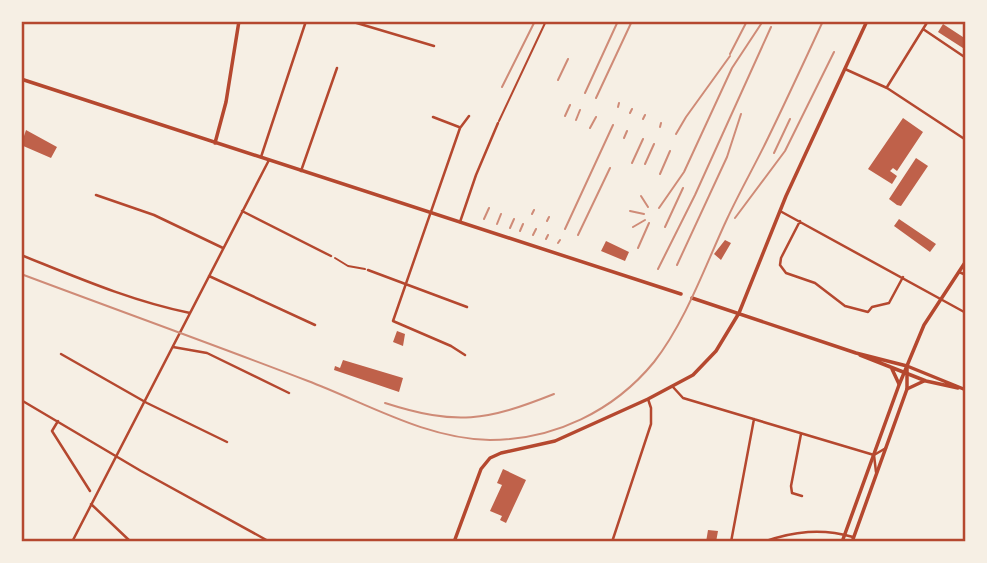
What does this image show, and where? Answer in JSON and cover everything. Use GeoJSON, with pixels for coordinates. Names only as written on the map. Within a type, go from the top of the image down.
{"type":"FeatureCollection","features":[{"type":"Feature","properties":{"kind":"street"},"geometry":{"type":"LineString","coordinates":[[215,143],[226,102],[239,21]]}},
{"type":"Feature","properties":{"kind":"street"},"geometry":{"type":"LineString","coordinates":[[261,158],[306,21]]}},
{"type":"Feature","properties":{"kind":"street"},"geometry":{"type":"LineString","coordinates":[[350,21],[434,46]]}},
{"type":"Feature","properties":{"kind":"street"},"geometry":{"type":"LineString","coordinates":[[454,542],[481,469],[490,458],[555,441],[648,399],[693,375],[709,359],[723,341],[738,313],[780,211],[867,21]]}},
{"type":"Feature","properties":{"kind":"street"},"geometry":{"type":"LineString","coordinates":[[887,88],[928,21]]}},
{"type":"Feature","properties":{"kind":"street"},"geometry":{"type":"LineString","coordinates":[[923,29],[966,58]]}},
{"type":"Feature","properties":{"kind":"street"},"geometry":{"type":"LineString","coordinates":[[301,171],[337,68]]}},
{"type":"Feature","properties":{"kind":"street"},"geometry":{"type":"LineString","coordinates":[[845,69],[887,88],[966,140]]}},
{"type":"Feature","properties":{"kind":"street"},"geometry":{"type":"LineString","coordinates":[[21,79],[681,294]]}},
{"type":"Feature","properties":{"kind":"street"},"geometry":{"type":"LineString","coordinates":[[465,355],[451,346],[393,321],[460,128],[469,116]]}},
{"type":"Feature","properties":{"kind":"street"},"geometry":{"type":"LineString","coordinates":[[433,117],[460,128]]}},
{"type":"Feature","properties":{"kind":"street"},"geometry":{"type":"LineString","coordinates":[[460,222],[498,123]]}},
{"type":"Feature","properties":{"kind":"street"},"geometry":{"type":"LineString","coordinates":[[72,542],[269,160]]}},
{"type":"Feature","properties":{"kind":"street"},"geometry":{"type":"LineString","coordinates":[[96,195],[153,215],[223,248]]}},
{"type":"Feature","properties":{"kind":"street"},"geometry":{"type":"LineString","coordinates":[[242,211],[331,256]]}},
{"type":"Feature","properties":{"kind":"street"},"geometry":{"type":"LineString","coordinates":[[780,211],[966,313]]}},
{"type":"Feature","properties":{"kind":"street"},"geometry":{"type":"LineString","coordinates":[[800,221],[780,258],[780,265],[786,273],[816,283],[845,306],[868,312],[872,307],[889,303],[903,277]]}},
{"type":"Feature","properties":{"kind":"street"},"geometry":{"type":"LineString","coordinates":[[21,255],[108,290],[167,309],[190,313]]}},
{"type":"Feature","properties":{"kind":"street"},"geometry":{"type":"LineString","coordinates":[[763,542],[803,531],[822,530],[845,534],[853,540],[907,388],[907,366],[924,325],[966,261]]}},
{"type":"Feature","properties":{"kind":"street"},"geometry":{"type":"LineString","coordinates":[[368,270],[467,307]]}},
{"type":"Feature","properties":{"kind":"street"},"geometry":{"type":"LineString","coordinates":[[959,271],[966,275]]}},
{"type":"Feature","properties":{"kind":"street"},"geometry":{"type":"LineString","coordinates":[[209,276],[315,325]]}},
{"type":"Feature","properties":{"kind":"street"},"geometry":{"type":"LineString","coordinates":[[692,298],[856,353],[907,366],[965,390]]}},
{"type":"Feature","properties":{"kind":"street"},"geometry":{"type":"LineString","coordinates":[[173,347],[207,353],[289,393]]}},
{"type":"Feature","properties":{"kind":"street"},"geometry":{"type":"LineString","coordinates":[[856,353],[926,381],[965,390]]}},
{"type":"Feature","properties":{"kind":"street"},"geometry":{"type":"LineString","coordinates":[[61,354],[145,402],[227,442]]}},
{"type":"Feature","properties":{"kind":"street"},"geometry":{"type":"LineString","coordinates":[[891,368],[899,385]]}},
{"type":"Feature","properties":{"kind":"street"},"geometry":{"type":"LineString","coordinates":[[842,542],[899,385],[906,374]]}},
{"type":"Feature","properties":{"kind":"street"},"geometry":{"type":"LineString","coordinates":[[907,388],[926,381]]}},
{"type":"Feature","properties":{"kind":"street"},"geometry":{"type":"LineString","coordinates":[[674,387],[683,398],[801,434],[874,455],[886,448]]}},
{"type":"Feature","properties":{"kind":"street"},"geometry":{"type":"LineString","coordinates":[[612,542],[652,424],[652,408],[648,399]]}},
{"type":"Feature","properties":{"kind":"street"},"geometry":{"type":"LineString","coordinates":[[21,400],[270,542]]}},
{"type":"Feature","properties":{"kind":"street"},"geometry":{"type":"LineString","coordinates":[[731,542],[754,419]]}},
{"type":"Feature","properties":{"kind":"street"},"geometry":{"type":"LineString","coordinates":[[58,421],[52,431],[90,491]]}},
{"type":"Feature","properties":{"kind":"street"},"geometry":{"type":"LineString","coordinates":[[801,434],[791,486],[792,493],[802,496]]}},
{"type":"Feature","properties":{"kind":"street"},"geometry":{"type":"LineString","coordinates":[[874,455],[876,473]]}},
{"type":"Feature","properties":{"kind":"street"},"geometry":{"type":"LineString","coordinates":[[91,504],[131,542]]}},
{"type":"Feature","properties":{"kind":"lane"},"geometry":{"type":"LineString","coordinates":[[498,123],[546,21]]}},
{"type":"Feature","properties":{"kind":"path"},"geometry":{"type":"LineString","coordinates":[[331,256],[348,266],[368,270]]}},
{"type":"Feature","properties":{"kind":"building"},"geometry":{"type":"Polygon","coordinates":[[[943,24],[966,39],[966,50],[938,32],[943,24]]]}},
{"type":"Feature","properties":{"kind":"building"},"geometry":{"type":"Polygon","coordinates":[[[903,118],[923,132],[897,171],[893,168],[890,171],[897,176],[892,184],[868,169],[903,118]]]}},
{"type":"Feature","properties":{"kind":"building"},"geometry":{"type":"Polygon","coordinates":[[[26,130],[57,147],[51,158],[21,145],[26,130]]]}},
{"type":"Feature","properties":{"kind":"building"},"geometry":{"type":"Polygon","coordinates":[[[916,158],[928,166],[901,206],[897,205],[889,199],[916,158]]]}},
{"type":"Feature","properties":{"kind":"building"},"geometry":{"type":"Polygon","coordinates":[[[899,219],[936,244],[930,252],[894,226],[899,219]]]}},
{"type":"Feature","properties":{"kind":"building"},"geometry":{"type":"Polygon","coordinates":[[[725,240],[731,243],[721,260],[714,254],[725,240]]]}},
{"type":"Feature","properties":{"kind":"building"},"geometry":{"type":"Polygon","coordinates":[[[606,241],[629,252],[625,261],[601,251],[606,241]]]}},
{"type":"Feature","properties":{"kind":"building"},"geometry":{"type":"Polygon","coordinates":[[[397,331],[405,334],[403,346],[393,342],[397,331]]]}},
{"type":"Feature","properties":{"kind":"building"},"geometry":{"type":"Polygon","coordinates":[[[343,360],[403,378],[399,392],[334,370],[335,366],[340,368],[343,360]]]}},
{"type":"Feature","properties":{"kind":"building"},"geometry":{"type":"Polygon","coordinates":[[[503,469],[526,480],[506,523],[500,520],[502,516],[490,511],[502,485],[497,483],[503,469]]]}},
{"type":"Feature","properties":{"kind":"building"},"geometry":{"type":"Polygon","coordinates":[[[708,530],[718,531],[716,542],[706,542],[708,530]]]}},
{"type":"Feature","properties":{"kind":"railway"},"geometry":{"type":"LineString","coordinates":[[502,87],[535,21]]}},
{"type":"Feature","properties":{"kind":"railway"},"geometry":{"type":"LineString","coordinates":[[585,93],[618,21]]}},
{"type":"Feature","properties":{"kind":"railway"},"geometry":{"type":"LineString","coordinates":[[596,98],[632,21]]}},
{"type":"Feature","properties":{"kind":"railway"},"geometry":{"type":"LineString","coordinates":[[730,54],[747,21]]}},
{"type":"Feature","properties":{"kind":"railway"},"geometry":{"type":"LineString","coordinates":[[659,208],[684,172],[732,68],[763,21]]}},
{"type":"Feature","properties":{"kind":"railway"},"geometry":{"type":"LineString","coordinates":[[21,274],[308,381],[420,427],[466,438],[490,440],[537,435],[581,419],[601,408],[620,395],[654,362],[676,329],[694,293],[823,21]]}},
{"type":"Feature","properties":{"kind":"railway"},"geometry":{"type":"LineString","coordinates":[[658,269],[695,195],[771,27]]}},
{"type":"Feature","properties":{"kind":"railway"},"geometry":{"type":"LineString","coordinates":[[735,218],[785,151],[834,52]]}},
{"type":"Feature","properties":{"kind":"railway"},"geometry":{"type":"LineString","coordinates":[[676,134],[730,56]]}},
{"type":"Feature","properties":{"kind":"railway"},"geometry":{"type":"LineString","coordinates":[[558,80],[568,59]]}},
{"type":"Feature","properties":{"kind":"railway"},"geometry":{"type":"LineString","coordinates":[[618,107],[619,103]]}},
{"type":"Feature","properties":{"kind":"railway"},"geometry":{"type":"LineString","coordinates":[[565,116],[570,105]]}},
{"type":"Feature","properties":{"kind":"railway"},"geometry":{"type":"LineString","coordinates":[[630,113],[632,109]]}},
{"type":"Feature","properties":{"kind":"railway"},"geometry":{"type":"LineString","coordinates":[[576,120],[580,110]]}},
{"type":"Feature","properties":{"kind":"railway"},"geometry":{"type":"LineString","coordinates":[[677,265],[727,157],[741,114]]}},
{"type":"Feature","properties":{"kind":"railway"},"geometry":{"type":"LineString","coordinates":[[643,119],[645,115]]}},
{"type":"Feature","properties":{"kind":"railway"},"geometry":{"type":"LineString","coordinates":[[590,128],[596,117]]}},
{"type":"Feature","properties":{"kind":"railway"},"geometry":{"type":"LineString","coordinates":[[774,153],[790,119]]}},
{"type":"Feature","properties":{"kind":"railway"},"geometry":{"type":"LineString","coordinates":[[660,127],[661,123]]}},
{"type":"Feature","properties":{"kind":"railway"},"geometry":{"type":"LineString","coordinates":[[565,229],[613,125]]}},
{"type":"Feature","properties":{"kind":"railway"},"geometry":{"type":"LineString","coordinates":[[624,138],[627,131]]}},
{"type":"Feature","properties":{"kind":"railway"},"geometry":{"type":"LineString","coordinates":[[632,163],[643,139]]}},
{"type":"Feature","properties":{"kind":"railway"},"geometry":{"type":"LineString","coordinates":[[645,164],[654,144]]}},
{"type":"Feature","properties":{"kind":"railway"},"geometry":{"type":"LineString","coordinates":[[660,174],[670,151]]}},
{"type":"Feature","properties":{"kind":"railway"},"geometry":{"type":"LineString","coordinates":[[578,235],[610,168]]}},
{"type":"Feature","properties":{"kind":"railway"},"geometry":{"type":"LineString","coordinates":[[665,227],[683,188]]}},
{"type":"Feature","properties":{"kind":"railway"},"geometry":{"type":"LineString","coordinates":[[641,196],[648,207]]}},
{"type":"Feature","properties":{"kind":"railway"},"geometry":{"type":"LineString","coordinates":[[484,219],[489,208]]}},
{"type":"Feature","properties":{"kind":"railway"},"geometry":{"type":"LineString","coordinates":[[532,214],[534,210]]}},
{"type":"Feature","properties":{"kind":"railway"},"geometry":{"type":"LineString","coordinates":[[630,211],[644,214]]}},
{"type":"Feature","properties":{"kind":"railway"},"geometry":{"type":"LineString","coordinates":[[497,224],[501,214]]}},
{"type":"Feature","properties":{"kind":"railway"},"geometry":{"type":"LineString","coordinates":[[547,221],[549,217]]}},
{"type":"Feature","properties":{"kind":"railway"},"geometry":{"type":"LineString","coordinates":[[510,228],[514,219]]}},
{"type":"Feature","properties":{"kind":"railway"},"geometry":{"type":"LineString","coordinates":[[633,227],[645,220]]}},
{"type":"Feature","properties":{"kind":"railway"},"geometry":{"type":"LineString","coordinates":[[638,248],[649,223]]}},
{"type":"Feature","properties":{"kind":"railway"},"geometry":{"type":"LineString","coordinates":[[520,231],[523,224]]}},
{"type":"Feature","properties":{"kind":"railway"},"geometry":{"type":"LineString","coordinates":[[533,235],[536,229]]}},
{"type":"Feature","properties":{"kind":"railway"},"geometry":{"type":"LineString","coordinates":[[546,239],[548,235]]}},
{"type":"Feature","properties":{"kind":"railway"},"geometry":{"type":"LineString","coordinates":[[385,403],[432,415],[471,417],[509,410],[554,394]]}}]}
